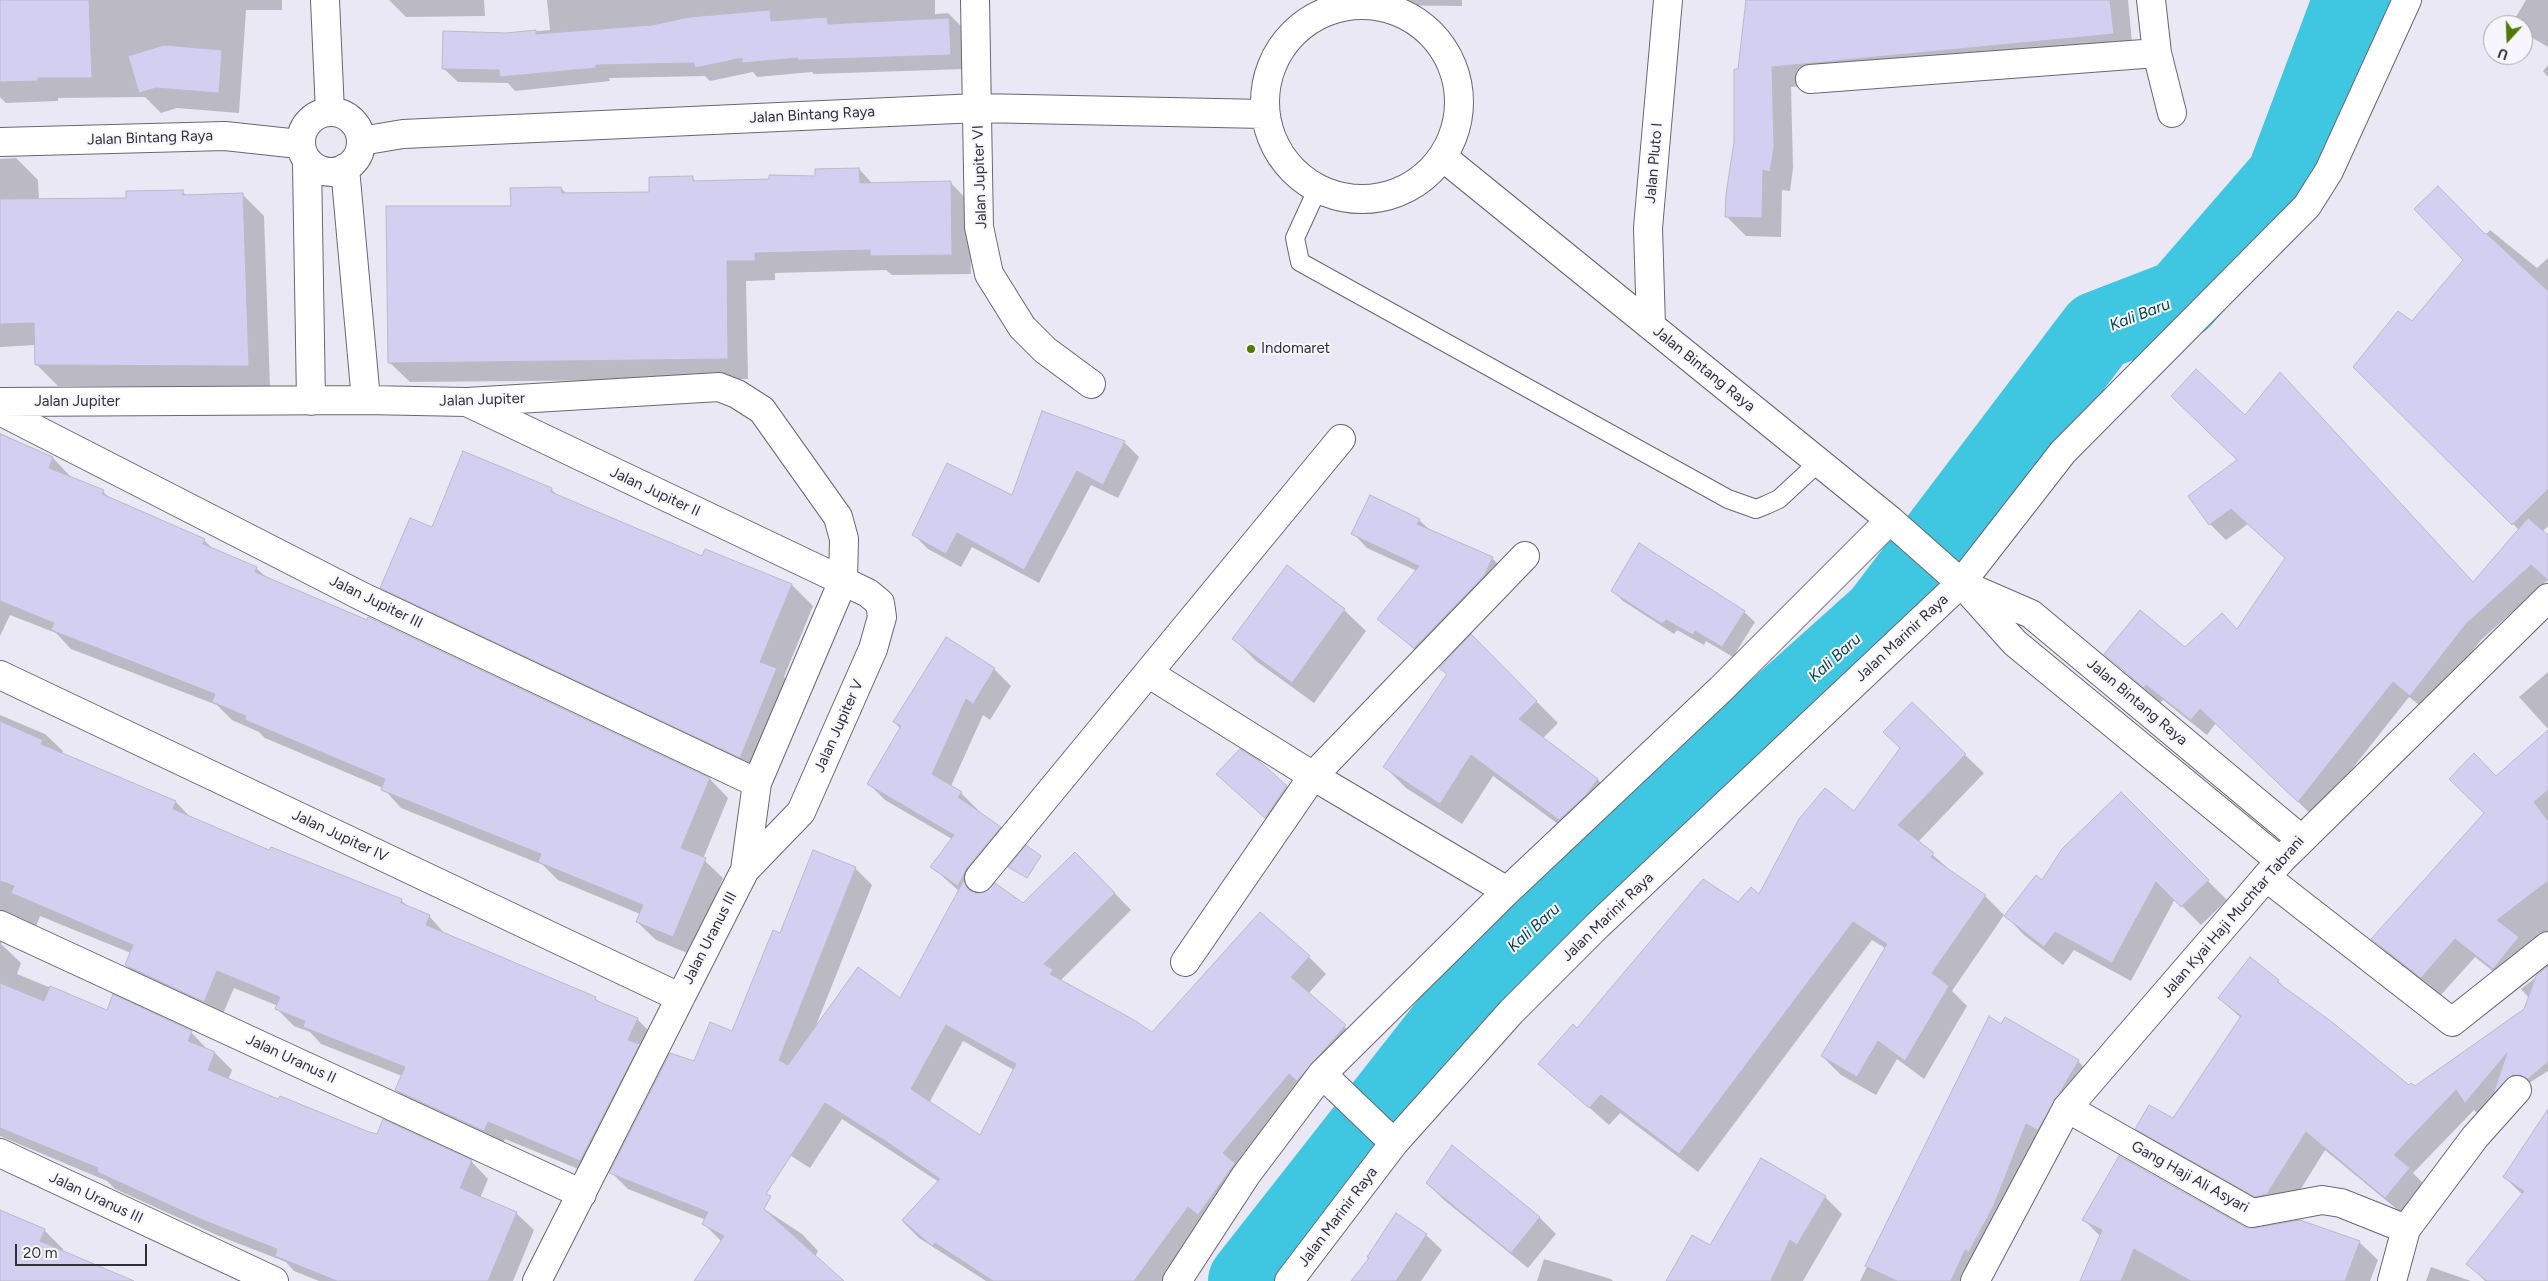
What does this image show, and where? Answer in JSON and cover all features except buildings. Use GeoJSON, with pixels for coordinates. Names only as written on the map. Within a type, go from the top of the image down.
{"type":"FeatureCollection","features":[{"type":"Feature","properties":{"kind":"street"},"geometry":{"type":"LineString","coordinates":[[325,0],[330,112]]}},
{"type":"Feature","properties":{"kind":"street","name":"Jalan Jupiter VI"},"geometry":{"type":"LineString","coordinates":[[975,0],[979,227],[989,274],[1022,327],[1045,350],[1091,384]]}},
{"type":"Feature","properties":{"kind":"street","name":"Jalan Pluto I"},"geometry":{"type":"LineString","coordinates":[[1651,326],[1648,228],[1668,0]]}},
{"type":"Feature","properties":{"kind":"street"},"geometry":{"type":"LineString","coordinates":[[2152,0],[2157,53],[2172,113]]}},
{"type":"Feature","properties":{"kind":"street","name":"Jalan Marinir Raya"},"geometry":{"type":"LineString","coordinates":[[1289,1281],[1389,1139],[1591,932],[1957,580],[2063,452],[2307,206],[2329,171],[2407,0]]}},
{"type":"Feature","properties":{"kind":"street"},"geometry":{"type":"LineString","coordinates":[[1368,5],[1401,13],[1430,32],[1450,60],[1460,93],[1457,126],[1444,158],[1409,190],[1362,201],[1316,190],[1281,159],[1264,114],[1266,81],[1280,49],[1297,30],[1303,24],[1333,9],[1368,5]]}},
{"type":"Feature","properties":{"kind":"street"},"geometry":{"type":"LineString","coordinates":[[1810,79],[2157,53]]}},
{"type":"Feature","properties":{"kind":"street","name":"Jalan Bintang Raya"},"geometry":{"type":"LineString","coordinates":[[361,141],[403,134],[978,108],[1264,114]]}},
{"type":"Feature","properties":{"kind":"street"},"geometry":{"type":"LineString","coordinates":[[303,154],[326,170],[335,171],[345,168],[358,156],[361,141],[358,128],[352,120],[342,114],[330,112],[317,114],[308,121],[303,154],[311,401]]}},
{"type":"Feature","properties":{"kind":"street","name":"Jalan Bintang Raya"},"geometry":{"type":"LineString","coordinates":[[0,142],[225,136],[303,154]]}},
{"type":"Feature","properties":{"kind":"street","name":"Jalan Bintang Raya"},"geometry":{"type":"LineString","coordinates":[[1444,158],[1896,526],[1957,580],[2015,642],[2273,869],[2452,1022],[2548,946]]}},
{"type":"Feature","properties":{"kind":"street"},"geometry":{"type":"LineString","coordinates":[[345,168],[366,400]]}},
{"type":"Feature","properties":{"kind":"street","name":"Jalan Jupiter"},"geometry":{"type":"LineString","coordinates":[[0,402],[366,400],[468,402],[719,387],[738,394],[762,410],[838,517],[844,539],[843,581]]}},
{"type":"Feature","properties":{"kind":"street","name":"Jalan Jupiter II"},"geometry":{"type":"LineString","coordinates":[[468,402],[843,581]]}},
{"type":"Feature","properties":{"kind":"street","name":"Jalan Jupiter III"},"geometry":{"type":"LineString","coordinates":[[0,411],[363,597],[757,783]]}},
{"type":"Feature","properties":{"kind":"street"},"geometry":{"type":"LineString","coordinates":[[980,878],[1341,439]]}},
{"type":"Feature","properties":{"kind":"street"},"geometry":{"type":"LineString","coordinates":[[1177,1281],[1246,1175],[1322,1074],[1507,891],[1896,526]]}},
{"type":"Feature","properties":{"kind":"street"},"geometry":{"type":"LineString","coordinates":[[1184,962],[1313,776],[1525,556]]}},
{"type":"Feature","properties":{"kind":"street","name":"Jalan Bintang Raya"},"geometry":{"type":"LineString","coordinates":[[1957,580],[2031,614],[2301,839]]}},
{"type":"Feature","properties":{"kind":"street","name":"Jalan Uranus III"},"geometry":{"type":"LineString","coordinates":[[537,1281],[679,997],[745,870],[757,783],[843,581]]}},
{"type":"Feature","properties":{"kind":"street","name":"Jalan Jupiter V"},"geometry":{"type":"LineString","coordinates":[[745,870],[801,812],[873,649],[882,617],[880,603],[868,593],[843,581]]}},
{"type":"Feature","properties":{"kind":"street","name":"Jalan Kyai Haji Muchtar Tabrani"},"geometry":{"type":"LineString","coordinates":[[1975,1281],[2067,1108],[2301,839],[2548,598]]}},
{"type":"Feature","properties":{"kind":"street"},"geometry":{"type":"LineString","coordinates":[[1148,673],[1313,776],[1507,891]]}},
{"type":"Feature","properties":{"kind":"street","name":"Jalan Jupiter IV"},"geometry":{"type":"LineString","coordinates":[[0,675],[679,997]]}},
{"type":"Feature","properties":{"kind":"street","name":"Jalan Uranus II"},"geometry":{"type":"LineString","coordinates":[[0,925],[582,1194]]}},
{"type":"Feature","properties":{"kind":"street"},"geometry":{"type":"LineString","coordinates":[[1322,1074],[1342,1096],[1389,1139]]}},
{"type":"Feature","properties":{"kind":"street"},"geometry":{"type":"LineString","coordinates":[[2392,1281],[2406,1229],[2475,1137],[2517,1090]]}},
{"type":"Feature","properties":{"kind":"street","name":"Gang Haji Ali Asyari"},"geometry":{"type":"LineString","coordinates":[[2067,1108],[2252,1213],[2322,1200],[2341,1202],[2406,1229]]}},
{"type":"Feature","properties":{"kind":"street","name":"Jalan Uranus III"},"geometry":{"type":"LineString","coordinates":[[0,1153],[274,1281]]}},
{"type":"Feature","properties":{"kind":"lane"},"geometry":{"type":"LineString","coordinates":[[1316,190],[1295,238],[1300,262],[1728,499],[1756,509],[1766,505],[1779,499],[1819,462]]}},
{"type":"Feature","properties":{"kind":"waterway","name":"Kali Baru"},"geometry":{"type":"LineString","coordinates":[[1248,1281],[1504,955],[1882,616],[2098,331],[2181,299],[2286,178],[2353,0]]}},
{"type":"Feature","properties":{"kind":"place","name":"Indomaret"},"geometry":{"type":"Point","coordinates":[1251,349]}}]}
